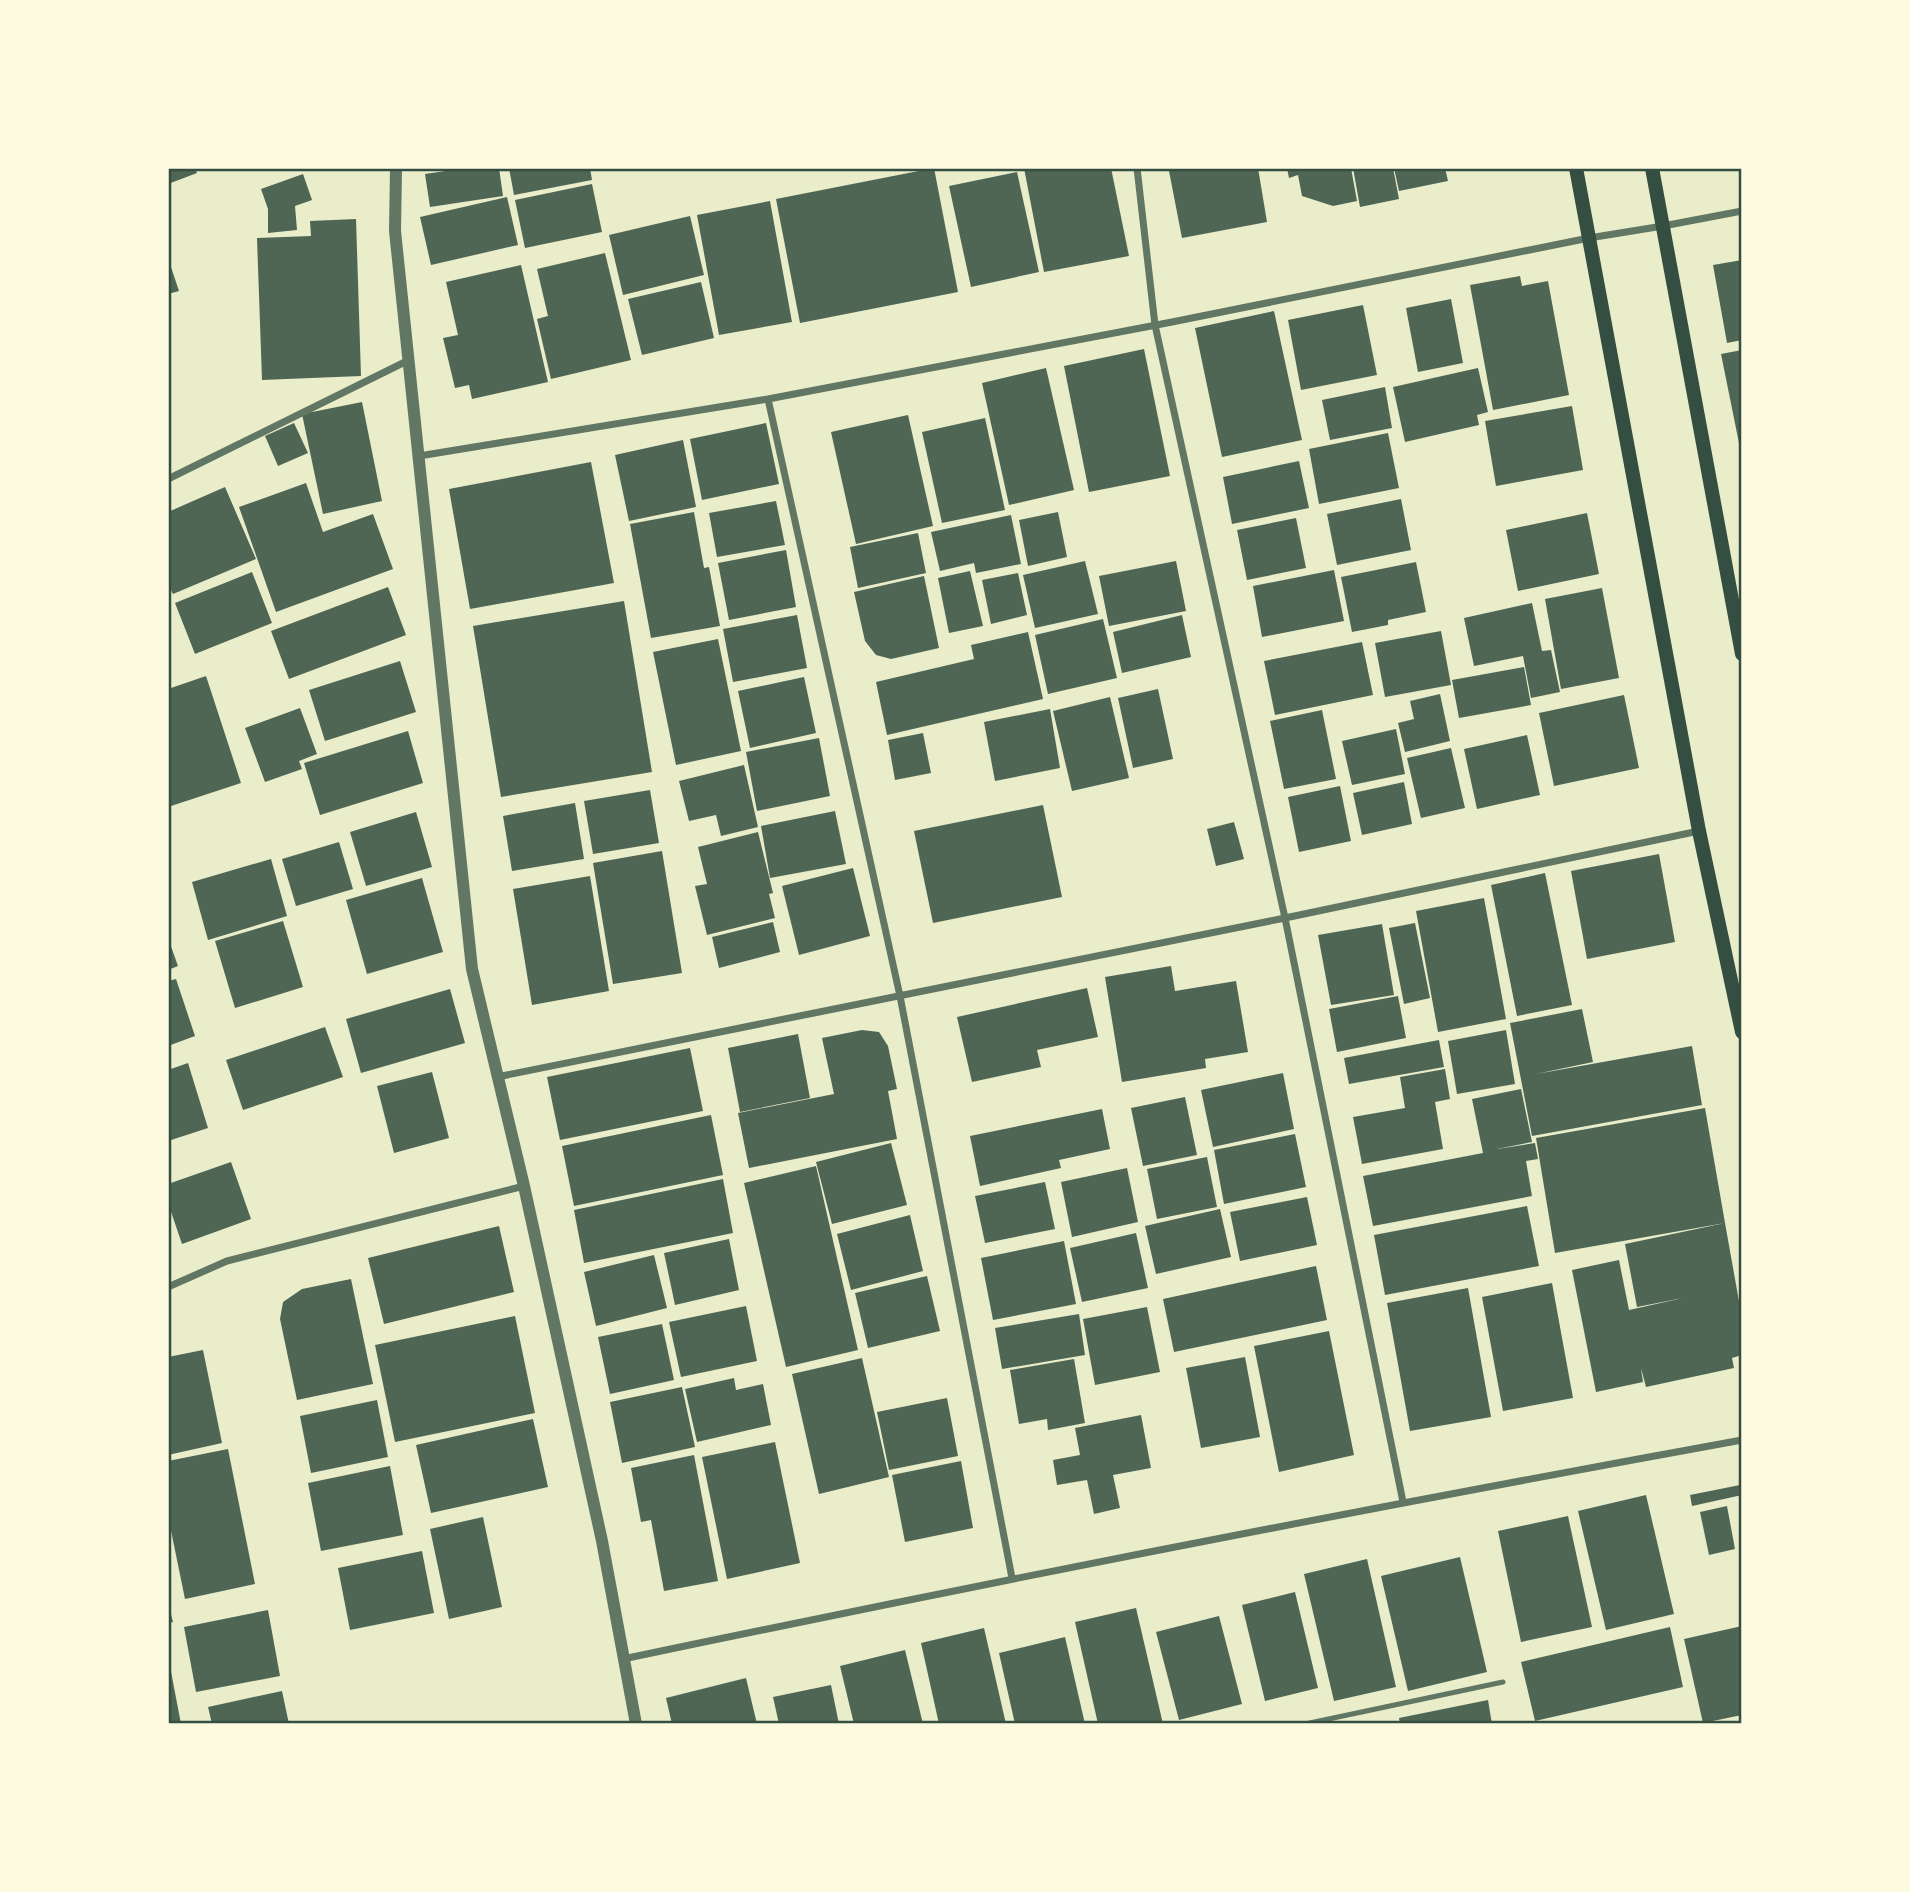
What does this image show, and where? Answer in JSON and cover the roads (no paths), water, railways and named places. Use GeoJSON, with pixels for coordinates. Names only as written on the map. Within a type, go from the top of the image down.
{"type":"FeatureCollection","features":[{"type":"Feature","properties":{"kind":"main road"},"geometry":{"type":"LineString","coordinates":[[1576,168],[1699,831],[1742,1032]]}},
{"type":"Feature","properties":{"kind":"main road"},"geometry":{"type":"LineString","coordinates":[[1652,168],[1742,654]]}},
{"type":"Feature","properties":{"kind":"street"},"geometry":{"type":"LineString","coordinates":[[396,168],[395,231],[472,969],[524,1186],[602,1541],[636,1724]]}},
{"type":"Feature","properties":{"kind":"street"},"geometry":{"type":"LineString","coordinates":[[1137,168],[1156,325],[1286,918],[1403,1502]]}},
{"type":"Feature","properties":{"kind":"street"},"geometry":{"type":"LineString","coordinates":[[419,456],[768,399],[1156,325],[1588,238],[1742,211]]}},
{"type":"Feature","properties":{"kind":"street"},"geometry":{"type":"LineString","coordinates":[[168,479],[409,360]]}},
{"type":"Feature","properties":{"kind":"street"},"geometry":{"type":"LineString","coordinates":[[768,399],[900,996],[1012,1578]]}},
{"type":"Feature","properties":{"kind":"street"},"geometry":{"type":"LineString","coordinates":[[497,1077],[1286,918],[1699,831]]}},
{"type":"Feature","properties":{"kind":"street"},"geometry":{"type":"LineString","coordinates":[[168,1287],[227,1261],[524,1186]]}},
{"type":"Feature","properties":{"kind":"street"},"geometry":{"type":"LineString","coordinates":[[623,1659],[1012,1578],[1742,1440]]}},
{"type":"Feature","properties":{"kind":"lane"},"geometry":{"type":"LineString","coordinates":[[1305,1724],[1503,1682]]}}]}
